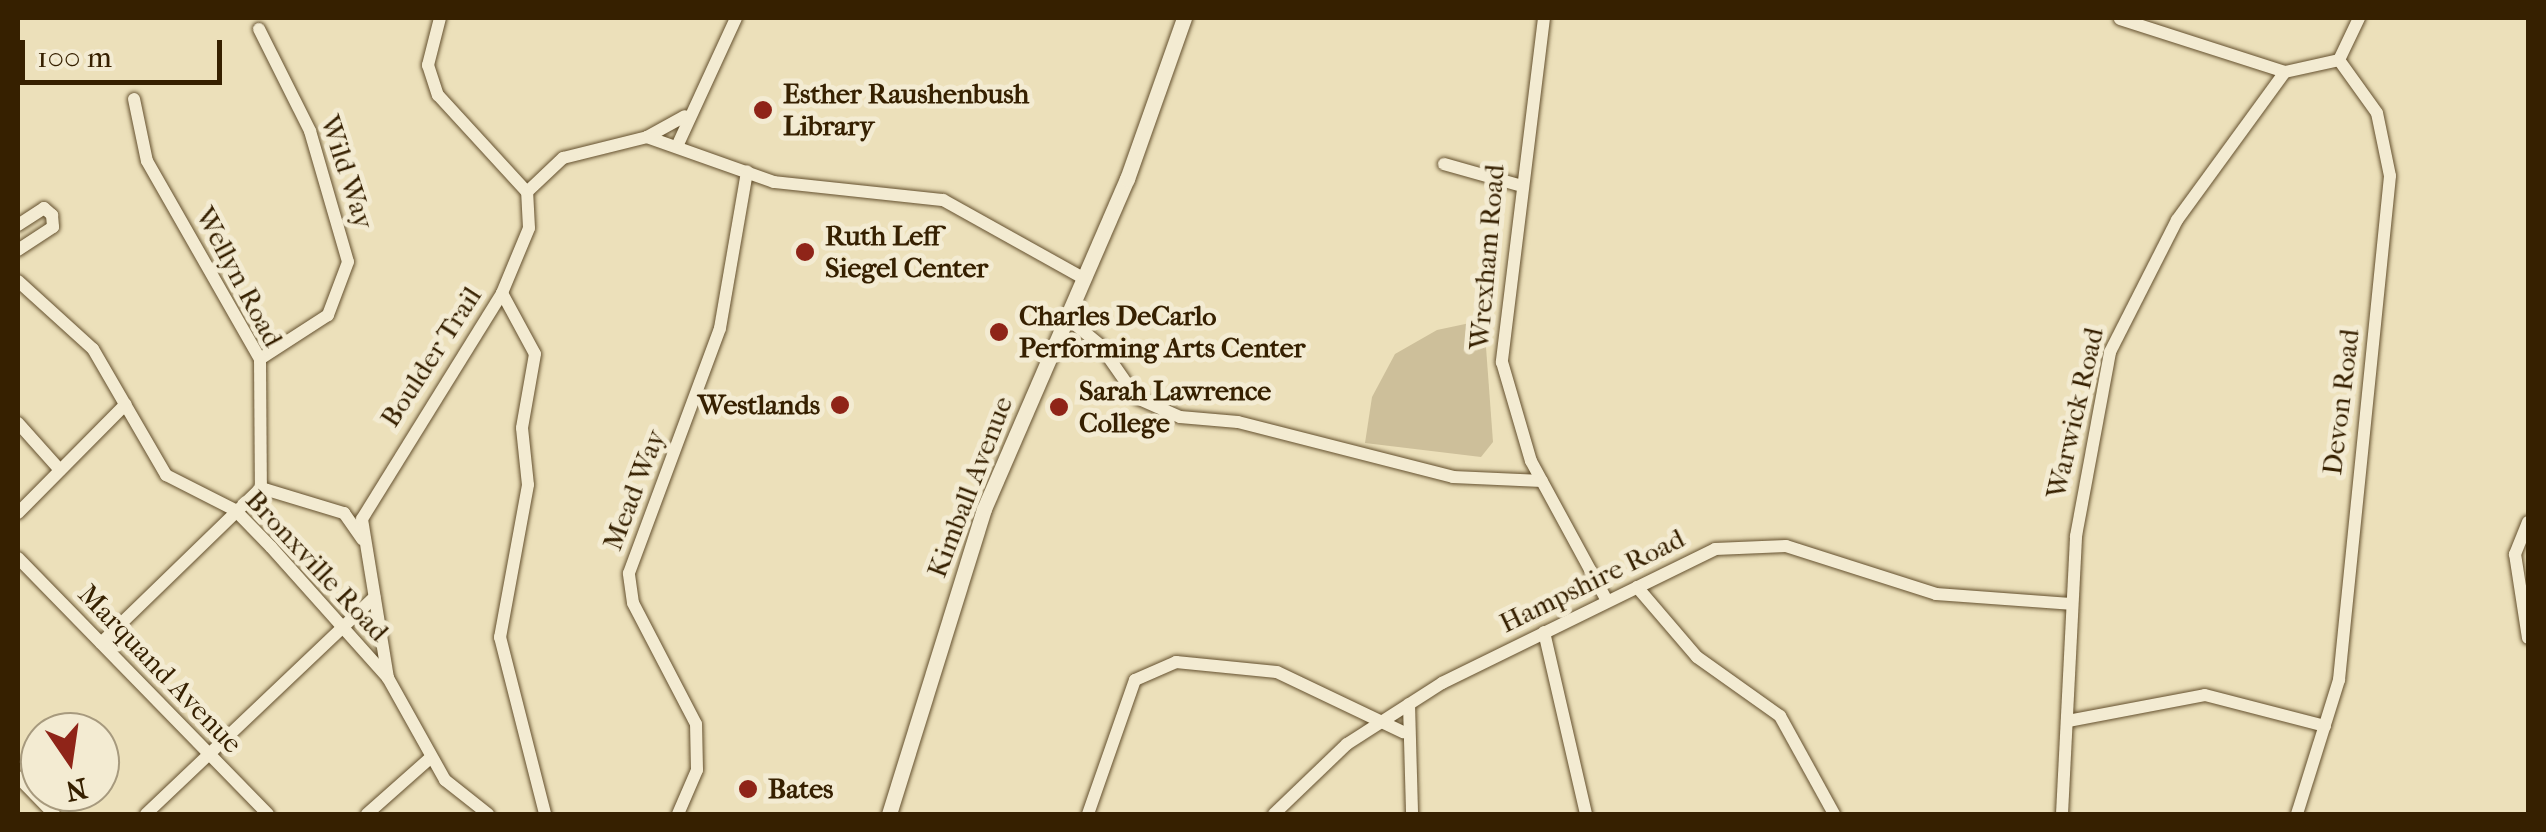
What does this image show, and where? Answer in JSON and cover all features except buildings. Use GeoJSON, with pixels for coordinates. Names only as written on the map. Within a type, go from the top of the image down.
{"type":"FeatureCollection","features":[{"type":"Feature","properties":{"kind":"street"},"geometry":{"type":"LineString","coordinates":[[440,18],[428,65],[438,95],[527,192],[586,146],[648,137],[679,142],[747,170],[824,190],[943,200],[1084,278]]}},
{"type":"Feature","properties":{"kind":"street"},"geometry":{"type":"LineString","coordinates":[[679,142],[685,116],[736,18]]}},
{"type":"Feature","properties":{"kind":"street","name":"Kimball Avenue"},"geometry":{"type":"LineString","coordinates":[[890,814],[984,509],[1084,278],[1184,18]]}},
{"type":"Feature","properties":{"kind":"street","name":"Wrexham Road"},"geometry":{"type":"LineString","coordinates":[[1544,18],[1518,185],[1502,362],[1542,481],[1606,599]]}},
{"type":"Feature","properties":{"kind":"street"},"geometry":{"type":"LineString","coordinates":[[2120,18],[2285,72],[2338,60],[2360,18]]}},
{"type":"Feature","properties":{"kind":"street","name":"Wild Way"},"geometry":{"type":"LineString","coordinates":[[260,29],[310,130],[348,262],[328,315],[260,359]]}},
{"type":"Feature","properties":{"kind":"street","name":"Devon Road"},"geometry":{"type":"LineString","coordinates":[[2297,814],[2339,680],[2390,207],[2378,113],[2338,60]]}},
{"type":"Feature","properties":{"kind":"street","name":"Warwick Road"},"geometry":{"type":"LineString","coordinates":[[2062,814],[2081,490],[2124,315],[2177,220],[2285,72]]}},
{"type":"Feature","properties":{"kind":"street","name":"Wellyn Road"},"geometry":{"type":"LineString","coordinates":[[134,99],[147,161],[260,359],[261,488]]}},
{"type":"Feature","properties":{"kind":"street"},"geometry":{"type":"LineString","coordinates":[[648,137],[685,116]]}},
{"type":"Feature","properties":{"kind":"street"},"geometry":{"type":"LineString","coordinates":[[1444,164],[1518,185]]}},
{"type":"Feature","properties":{"kind":"street","name":"Mead Way"},"geometry":{"type":"LineString","coordinates":[[678,814],[698,770],[696,724],[634,603],[629,572],[720,328],[747,170]]}},
{"type":"Feature","properties":{"kind":"street","name":"Boulder Trail"},"geometry":{"type":"LineString","coordinates":[[388,678],[365,510],[502,293],[528,228],[527,192]]}},
{"type":"Feature","properties":{"kind":"street"},"geometry":{"type":"LineString","coordinates":[[18,225],[44,208],[52,215],[52,227],[18,250]]}},
{"type":"Feature","properties":{"kind":"street","name":"Bronxville Road"},"geometry":{"type":"LineString","coordinates":[[18,281],[94,348],[166,474],[236,510],[388,678],[429,760],[488,814]]}},
{"type":"Feature","properties":{"kind":"street"},"geometry":{"type":"LineString","coordinates":[[502,293],[535,354],[522,428],[528,485],[500,637],[545,814]]}},
{"type":"Feature","properties":{"kind":"street"},"geometry":{"type":"LineString","coordinates":[[1066,317],[1100,345],[1136,398],[1180,417],[1238,422],[1453,477],[1542,481]]}},
{"type":"Feature","properties":{"kind":"street"},"geometry":{"type":"LineString","coordinates":[[18,512],[126,404]]}},
{"type":"Feature","properties":{"kind":"street"},"geometry":{"type":"LineString","coordinates":[[18,423],[60,470]]}},
{"type":"Feature","properties":{"kind":"street"},"geometry":{"type":"LineString","coordinates":[[101,644],[261,488],[344,513],[372,554]]}},
{"type":"Feature","properties":{"kind":"street"},"geometry":{"type":"LineString","coordinates":[[2528,522],[2514,554],[2528,638]]}},
{"type":"Feature","properties":{"kind":"street","name":"Hampshire Road"},"geometry":{"type":"LineString","coordinates":[[1274,814],[1382,720],[1684,559],[1759,544],[1840,558],[1936,594],[2072,604]]}},
{"type":"Feature","properties":{"kind":"street","name":"Marquand Avenue"},"geometry":{"type":"LineString","coordinates":[[18,558],[268,814]]}},
{"type":"Feature","properties":{"kind":"street"},"geometry":{"type":"LineString","coordinates":[[1637,587],[1697,657],[1780,716],[1834,814]]}},
{"type":"Feature","properties":{"kind":"street"},"geometry":{"type":"LineString","coordinates":[[146,814],[375,597]]}},
{"type":"Feature","properties":{"kind":"street"},"geometry":{"type":"LineString","coordinates":[[1544,632],[1586,814]]}},
{"type":"Feature","properties":{"kind":"street"},"geometry":{"type":"LineString","coordinates":[[1088,814],[1135,680],[1176,662],[1277,672],[1403,732]]}},
{"type":"Feature","properties":{"kind":"street"},"geometry":{"type":"LineString","coordinates":[[2068,721],[2204,695],[2326,726]]}},
{"type":"Feature","properties":{"kind":"street"},"geometry":{"type":"LineString","coordinates":[[1409,704],[1403,732],[1412,814]]}},
{"type":"Feature","properties":{"kind":"street"},"geometry":{"type":"LineString","coordinates":[[367,814],[429,760]]}},
{"type":"Feature","properties":{"kind":"street"},"geometry":{"type":"LineString","coordinates":[[18,777],[54,814]]}},
{"type":"Feature","properties":{"kind":"shaded area"},"geometry":{"type":"Polygon","coordinates":[[[1484,320],[1493,442],[1481,457],[1365,443],[1372,397],[1395,354],[1437,330],[1484,320]]]}},
{"type":"Feature","properties":{"kind":"place","name":"Esther Raushenbush Library"},"geometry":{"type":"Point","coordinates":[763,110]}},
{"type":"Feature","properties":{"kind":"place","name":"Ruth Leff Siegel Center"},"geometry":{"type":"Point","coordinates":[805,252]}},
{"type":"Feature","properties":{"kind":"place","name":"Charles DeCarlo Performing Arts Center"},"geometry":{"type":"Point","coordinates":[999,332]}},
{"type":"Feature","properties":{"kind":"place","name":"Westlands"},"geometry":{"type":"Point","coordinates":[840,405]}},
{"type":"Feature","properties":{"kind":"place","name":"Sarah Lawrence College"},"geometry":{"type":"Point","coordinates":[1059,407]}},
{"type":"Feature","properties":{"kind":"place","name":"Bates"},"geometry":{"type":"Point","coordinates":[748,789]}}]}
